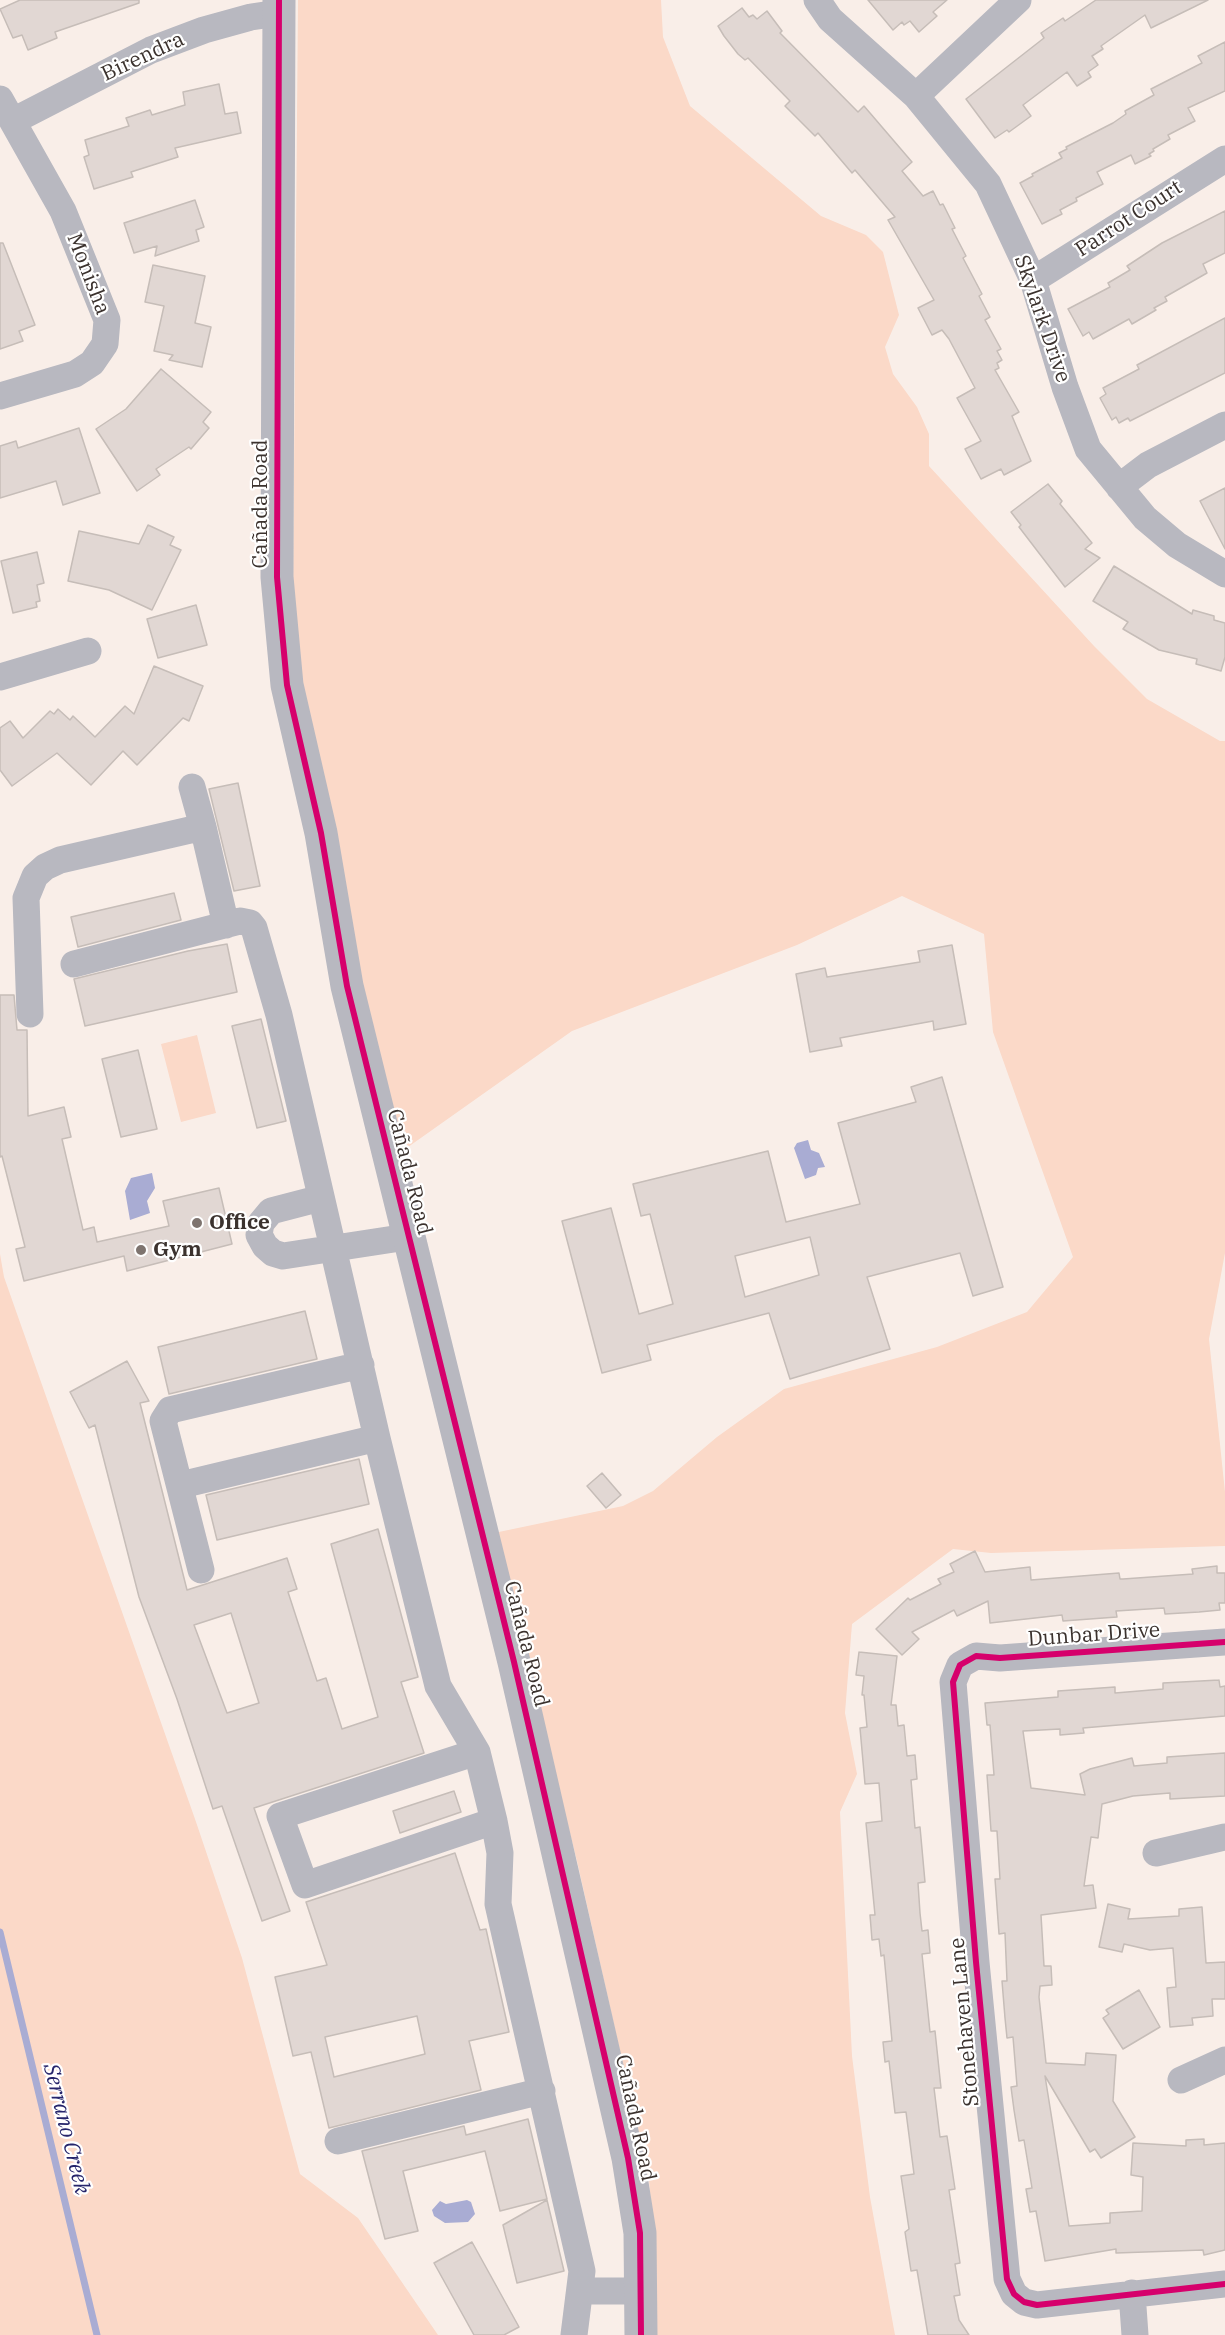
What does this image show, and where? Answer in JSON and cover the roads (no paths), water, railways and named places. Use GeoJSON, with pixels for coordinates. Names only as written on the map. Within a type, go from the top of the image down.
{"type":"FeatureCollection","features":[{"type":"Feature","properties":{"kind":"street","name":"Skylark Drive"},"geometry":{"type":"LineString","coordinates":[[817,0],[830,19],[916,96],[987,184],[1033,280],[1084,441],[1145,518],[1177,545],[1225,574]]}},
{"type":"Feature","properties":{"kind":"street"},"geometry":{"type":"LineString","coordinates":[[916,96],[1018,0]]}},
{"type":"Feature","properties":{"kind":"street","name":"Birendra"},"geometry":{"type":"LineString","coordinates":[[7,110],[151,50],[204,30],[279,7]]}},
{"type":"Feature","properties":{"kind":"street","name":"Cañada Road"},"geometry":{"type":"LineString","coordinates":[[279,7],[277,577],[287,685],[321,832],[347,986],[407,1237],[514,1662],[628,2158],[640,2233],[641,2335]]}},
{"type":"Feature","properties":{"kind":"street","name":"Monisha"},"geometry":{"type":"LineString","coordinates":[[0,396],[75,374],[92,363],[105,344],[107,320],[63,212],[7,110]]}},
{"type":"Feature","properties":{"kind":"street","name":"Parrot Court"},"geometry":{"type":"LineString","coordinates":[[1033,280],[1225,159]]}},
{"type":"Feature","properties":{"kind":"street"},"geometry":{"type":"LineString","coordinates":[[1119,487],[1148,465],[1225,425]]}},
{"type":"Feature","properties":{"kind":"street"},"geometry":{"type":"LineString","coordinates":[[0,677],[88,651]]}},
{"type":"Feature","properties":{"kind":"street"},"geometry":{"type":"LineString","coordinates":[[192,787],[226,925]]}},
{"type":"Feature","properties":{"kind":"street"},"geometry":{"type":"LineString","coordinates":[[30,1014],[26,898],[35,876],[45,867],[60,860],[203,827]]}},
{"type":"Feature","properties":{"kind":"street"},"geometry":{"type":"LineString","coordinates":[[74,964],[240,921],[254,928],[279,1015],[377,1438],[438,1686],[477,1752],[494,1821],[500,1853],[498,1904],[582,2271],[582,2290],[574,2335]]}},
{"type":"Feature","properties":{"kind":"street"},"geometry":{"type":"LineString","coordinates":[[321,1198],[271,1211],[261,1223],[260,1236],[273,1253],[283,1256],[407,1237]]}},
{"type":"Feature","properties":{"kind":"street"},"geometry":{"type":"LineString","coordinates":[[201,1570],[164,1421],[170,1410],[361,1365]]}},
{"type":"Feature","properties":{"kind":"street"},"geometry":{"type":"LineString","coordinates":[[181,1485],[377,1438]]}},
{"type":"Feature","properties":{"kind":"street","name":"Dunbar Drive"},"geometry":{"type":"LineString","coordinates":[[967,1659],[976,1656],[1000,1658],[1225,1642]]}},
{"type":"Feature","properties":{"kind":"street","name":"Stonehaven Lane"},"geometry":{"type":"LineString","coordinates":[[967,1659],[960,1665],[953,1683],[977,1973],[1007,2279],[1014,2294],[1024,2302],[1037,2305],[1225,2284]]}},
{"type":"Feature","properties":{"kind":"street"},"geometry":{"type":"LineString","coordinates":[[477,1752],[280,1816],[305,1885],[494,1821]]}},
{"type":"Feature","properties":{"kind":"street"},"geometry":{"type":"LineString","coordinates":[[1156,1853],[1225,1837]]}},
{"type":"Feature","properties":{"kind":"street"},"geometry":{"type":"LineString","coordinates":[[1181,2080],[1225,2060]]}},
{"type":"Feature","properties":{"kind":"street"},"geometry":{"type":"LineString","coordinates":[[338,2141],[542,2091]]}},
{"type":"Feature","properties":{"kind":"street"},"geometry":{"type":"LineString","coordinates":[[582,2290],[642,2291]]}},
{"type":"Feature","properties":{"kind":"street"},"geometry":{"type":"LineString","coordinates":[[1131,2293],[1135,2335]]}},
{"type":"Feature","properties":{"kind":"water"},"geometry":{"type":"Polygon","coordinates":[[[808,1140],[811,1150],[819,1153],[825,1167],[818,1168],[816,1175],[805,1179],[794,1148],[797,1143],[808,1140]]]}},
{"type":"Feature","properties":{"kind":"water"},"geometry":{"type":"Polygon","coordinates":[[[152,1173],[155,1188],[147,1201],[150,1213],[130,1220],[125,1191],[131,1178],[152,1173]]]}},
{"type":"Feature","properties":{"kind":"water"},"geometry":{"type":"Polygon","coordinates":[[[467,2200],[471,2202],[475,2214],[468,2222],[445,2223],[434,2216],[432,2210],[440,2201],[446,2204],[467,2200]]]}},
{"type":"Feature","properties":{"kind":"waterway","name":"Serrano Creek"},"geometry":{"type":"LineString","coordinates":[[0,1932],[97,2335]]}},
{"type":"Feature","properties":{"kind":"place","name":"Office"},"geometry":{"type":"Point","coordinates":[197,1223]}},
{"type":"Feature","properties":{"kind":"place","name":"Gym"},"geometry":{"type":"Point","coordinates":[141,1250]}}]}
